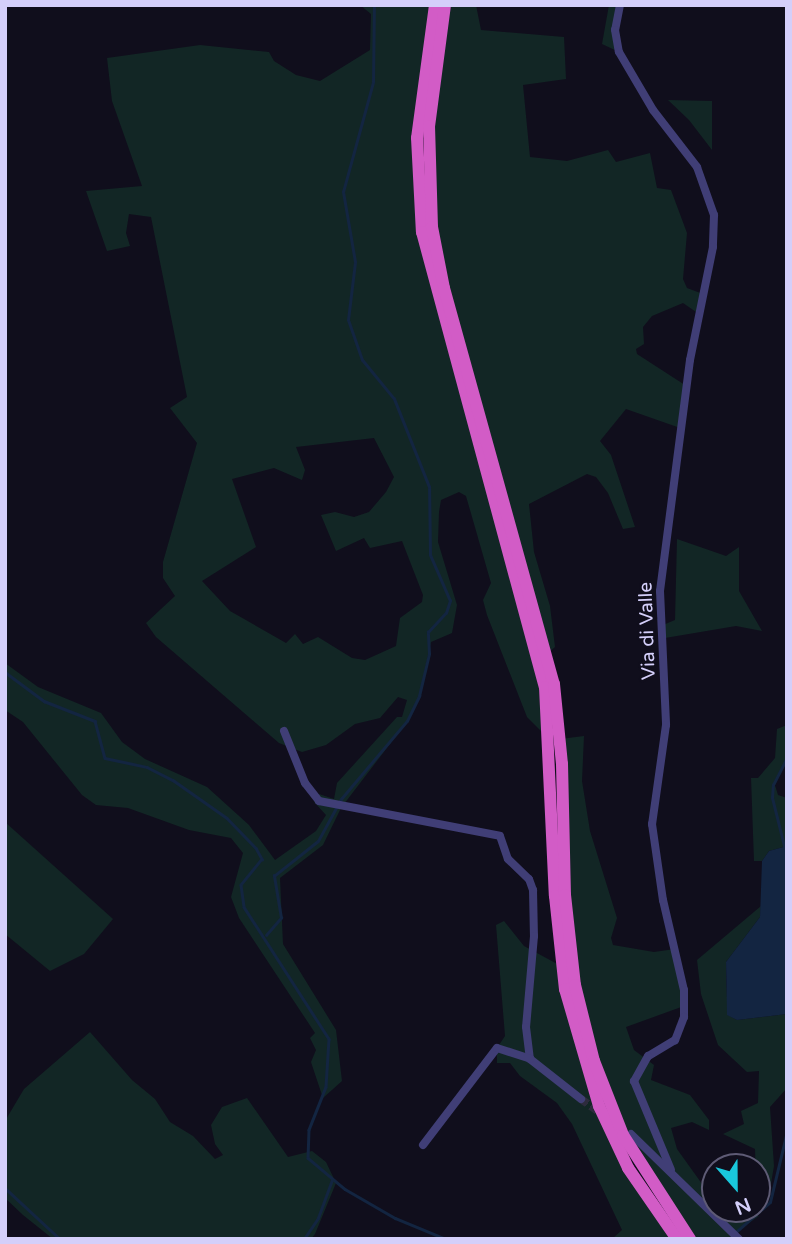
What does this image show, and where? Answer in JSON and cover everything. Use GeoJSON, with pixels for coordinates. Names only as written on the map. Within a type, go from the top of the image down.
{"type":"FeatureCollection","features":[{"type":"Feature","properties":{"kind":"highway"},"geometry":{"type":"LineString","coordinates":[[435,5],[417,138],[422,232],[545,687],[558,936],[565,989],[599,1106],[628,1168],[677,1239]]}},
{"type":"Feature","properties":{"kind":"highway"},"geometry":{"type":"LineString","coordinates":[[445,5],[429,115],[432,226],[443,288],[554,684],[568,949],[575,985],[594,1061],[623,1135],[690,1239]]}},
{"type":"Feature","properties":{"kind":"street","name":"Via di Valle"},"geometry":{"type":"LineString","coordinates":[[620,5],[615,30],[619,52],[653,110],[698,167],[714,215],[713,247],[690,360],[660,592],[666,725],[652,824],[663,900],[684,990],[684,1017],[674,1040],[648,1056],[634,1081],[671,1170]]}},
{"type":"Feature","properties":{"kind":"street"},"geometry":{"type":"LineString","coordinates":[[284,731],[304,783],[319,801],[337,807],[500,836],[508,859],[529,880],[533,890],[526,1027],[530,1059]]}},
{"type":"Feature","properties":{"kind":"street"},"geometry":{"type":"LineString","coordinates":[[423,1145],[497,1048],[530,1059],[581,1099]]}},
{"type":"Feature","properties":{"kind":"street"},"geometry":{"type":"LineString","coordinates":[[632,1134],[737,1236]]}},
{"type":"Feature","properties":{"kind":"green space"},"geometry":{"type":"Polygon","coordinates":[[[360,5],[435,5],[417,180],[506,533],[550,740],[527,717],[487,615],[483,600],[491,583],[466,496],[459,492],[441,500],[439,512],[438,542],[457,605],[452,633],[431,642],[419,696],[409,719],[341,808],[323,845],[280,878],[283,944],[336,1030],[342,1081],[323,1098],[311,1062],[316,1050],[310,1038],[315,1033],[239,918],[231,897],[243,853],[231,838],[189,830],[128,808],[96,805],[82,795],[23,722],[5,710],[5,663],[38,687],[101,713],[122,742],[145,759],[207,787],[249,825],[275,860],[316,831],[326,815],[314,802],[319,794],[334,799],[337,783],[397,717],[402,717],[407,700],[398,697],[380,718],[355,724],[326,745],[302,752],[279,743],[156,637],[146,623],[175,596],[163,578],[163,562],[197,443],[170,408],[187,397],[151,217],[129,214],[126,233],[130,246],[107,251],[86,191],[142,186],[112,101],[107,58],[200,45],[269,52],[274,61],[296,75],[320,81],[370,50],[371,14],[360,5]],[[374,438],[296,447],[305,470],[302,480],[274,468],[232,479],[256,547],[202,581],[230,611],[286,643],[295,634],[303,644],[318,637],[352,658],[365,660],[396,646],[400,618],[422,602],[423,595],[402,541],[370,548],[364,538],[336,551],[321,515],[335,512],[354,517],[369,512],[386,492],[394,477],[374,438]]]}},
{"type":"Feature","properties":{"kind":"green space"},"geometry":{"type":"Polygon","coordinates":[[[445,5],[476,5],[481,30],[564,37],[566,79],[523,85],[530,157],[567,161],[608,150],[616,162],[650,153],[657,188],[671,190],[687,233],[683,279],[687,288],[703,294],[699,314],[683,303],[652,316],[643,327],[644,344],[636,349],[637,354],[688,387],[683,429],[626,409],[600,441],[611,455],[635,527],[623,529],[608,493],[596,477],[587,474],[529,504],[534,552],[550,606],[555,647],[547,654],[470,384],[429,199],[445,5]]]}},
{"type":"Feature","properties":{"kind":"green space"},"geometry":{"type":"Polygon","coordinates":[[[609,5],[620,5],[615,30],[619,52],[602,44],[609,5]]]}},
{"type":"Feature","properties":{"kind":"green space"},"geometry":{"type":"Polygon","coordinates":[[[668,100],[712,101],[712,150],[689,120],[668,100]]]}},
{"type":"Feature","properties":{"kind":"green space"},"geometry":{"type":"Polygon","coordinates":[[[677,539],[726,556],[739,547],[739,591],[762,631],[736,626],[665,638],[663,625],[675,620],[677,539]]]}},
{"type":"Feature","properties":{"kind":"green space"},"geometry":{"type":"Polygon","coordinates":[[[787,725],[787,757],[774,782],[778,795],[787,798],[787,846],[769,851],[762,861],[754,861],[751,778],[758,778],[775,758],[777,729],[787,725]]]}},
{"type":"Feature","properties":{"kind":"green space"},"geometry":{"type":"Polygon","coordinates":[[[584,736],[582,781],[590,831],[617,918],[611,938],[613,945],[654,952],[675,949],[684,1006],[626,1027],[634,1050],[654,1065],[651,1080],[690,1095],[709,1120],[709,1130],[692,1122],[671,1128],[677,1149],[701,1182],[701,1223],[749,1223],[734,1233],[739,1239],[690,1239],[623,1135],[575,985],[560,739],[584,736]]]}},
{"type":"Feature","properties":{"kind":"green space"},"geometry":{"type":"Polygon","coordinates":[[[5,822],[113,919],[84,954],[50,971],[5,934],[5,822]]]}},
{"type":"Feature","properties":{"kind":"green space"},"geometry":{"type":"Polygon","coordinates":[[[761,906],[760,917],[726,962],[726,979],[728,1015],[737,1020],[787,1014],[787,1088],[770,1107],[774,1166],[771,1183],[771,1153],[755,1153],[755,1149],[723,1134],[744,1124],[741,1111],[758,1103],[759,1071],[747,1072],[718,1045],[701,994],[697,960],[761,906]]]}},
{"type":"Feature","properties":{"kind":"green space"},"geometry":{"type":"Polygon","coordinates":[[[504,921],[524,946],[561,966],[614,1140],[677,1239],[612,1239],[622,1230],[572,1124],[557,1103],[520,1076],[510,1063],[497,1063],[497,1048],[505,1036],[496,925],[504,921]]]}},
{"type":"Feature","properties":{"kind":"green space"},"geometry":{"type":"Polygon","coordinates":[[[90,1032],[132,1080],[155,1099],[170,1122],[193,1136],[215,1159],[223,1155],[215,1144],[211,1125],[222,1107],[247,1098],[288,1157],[312,1151],[326,1162],[336,1183],[311,1239],[53,1239],[23,1215],[5,1198],[5,1121],[24,1089],[90,1032]]]}},
{"type":"Feature","properties":{"kind":"water"},"geometry":{"type":"Polygon","coordinates":[[[787,846],[787,1014],[737,1020],[727,1015],[726,962],[760,917],[762,861],[769,851],[787,846]]]}},
{"type":"Feature","properties":{"kind":"waterway"},"geometry":{"type":"LineString","coordinates":[[266,935],[281,918],[274,876],[318,841],[341,799],[407,721],[419,696],[429,654],[428,632],[446,613],[450,601],[430,555],[429,487],[394,399],[362,360],[348,320],[355,262],[343,192],[373,82],[374,5]]}},
{"type":"Feature","properties":{"kind":"waterway"},"geometry":{"type":"LineString","coordinates":[[5,672],[44,701],[95,721],[105,758],[147,767],[173,780],[227,818],[256,848],[262,859],[241,885],[244,907],[329,1039],[326,1087],[309,1130],[308,1158],[345,1189],[395,1218],[446,1239]]}},
{"type":"Feature","properties":{"kind":"waterway"},"geometry":{"type":"LineString","coordinates":[[785,850],[772,798],[773,785],[787,757]]}},
{"type":"Feature","properties":{"kind":"waterway"},"geometry":{"type":"LineString","coordinates":[[736,1232],[770,1202],[787,1131]]}},
{"type":"Feature","properties":{"kind":"waterway"},"geometry":{"type":"LineString","coordinates":[[304,1239],[318,1218],[332,1180]]}},
{"type":"Feature","properties":{"kind":"waterway"},"geometry":{"type":"LineString","coordinates":[[5,1188],[60,1239]]}},
{"type":"Feature","properties":{"kind":"tunnel"},"geometry":{"type":"LineString","coordinates":[[581,1099],[600,1113]]}}]}
